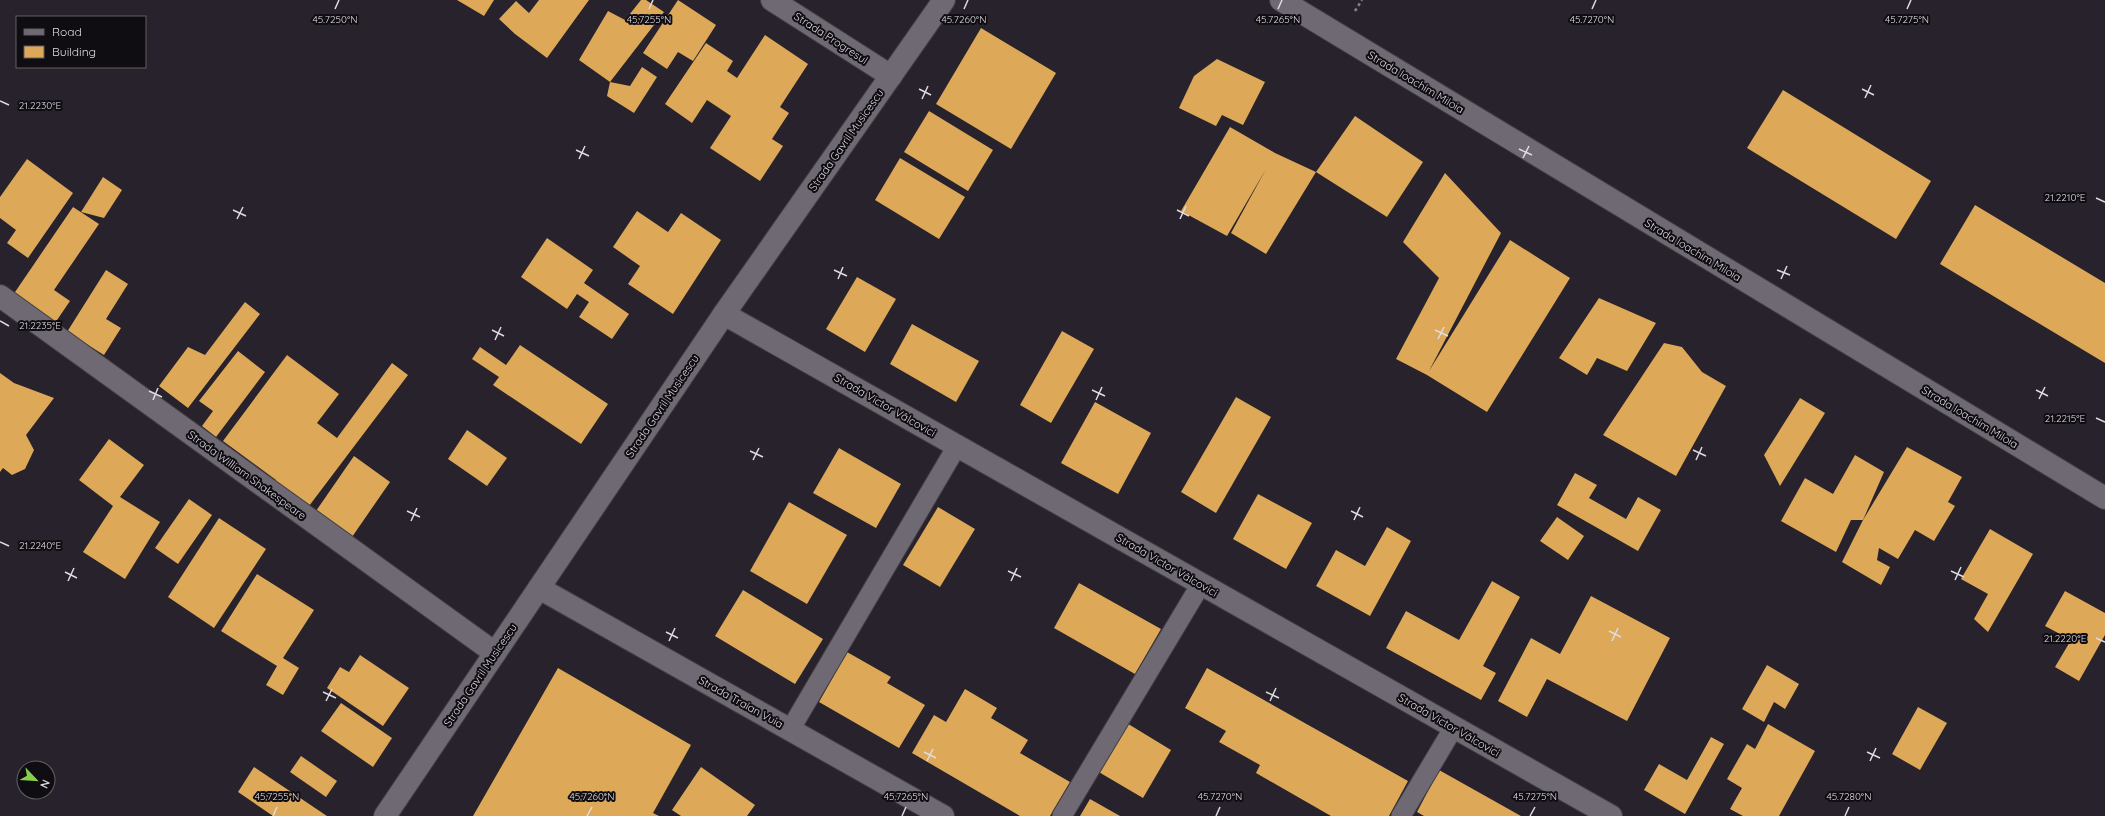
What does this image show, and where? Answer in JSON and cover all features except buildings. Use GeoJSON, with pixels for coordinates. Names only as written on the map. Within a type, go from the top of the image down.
{"type":"FeatureCollection","features":[{"type":"Feature","properties":{"kind":"street","name":"Strada Progresul"},"geometry":{"type":"LineString","coordinates":[[772,0],[891,76]]}},
{"type":"Feature","properties":{"kind":"street","name":"Strada Gavril Musicescu"},"geometry":{"type":"LineString","coordinates":[[385,816],[724,314],[944,0]]}},
{"type":"Feature","properties":{"kind":"street","name":"Strada Ioachim Miloia"},"geometry":{"type":"LineString","coordinates":[[1282,0],[2105,498]]}},
{"type":"Feature","properties":{"kind":"street","name":"Strada William Shakespeare"},"geometry":{"type":"LineString","coordinates":[[0,296],[495,653]]}},
{"type":"Feature","properties":{"kind":"street","name":"Strada Victor Vâlcovici"},"geometry":{"type":"LineString","coordinates":[[724,314],[1611,816]]}},
{"type":"Feature","properties":{"kind":"street","name":"Strada Traian Vuia"},"geometry":{"type":"LineString","coordinates":[[539,588],[943,816]]}},
{"type":"Feature","properties":{"kind":"lane"},"geometry":{"type":"LineString","coordinates":[[790,730],[957,446]]}},
{"type":"Feature","properties":{"kind":"lane"},"geometry":{"type":"LineString","coordinates":[[1062,816],[1201,584]]}},
{"type":"Feature","properties":{"kind":"lane"},"geometry":{"type":"LineString","coordinates":[[1401,816],[1454,727]]}},
{"type":"Feature","properties":{"kind":"path"},"geometry":{"type":"LineString","coordinates":[[1352,17],[1362,0]]}}]}
